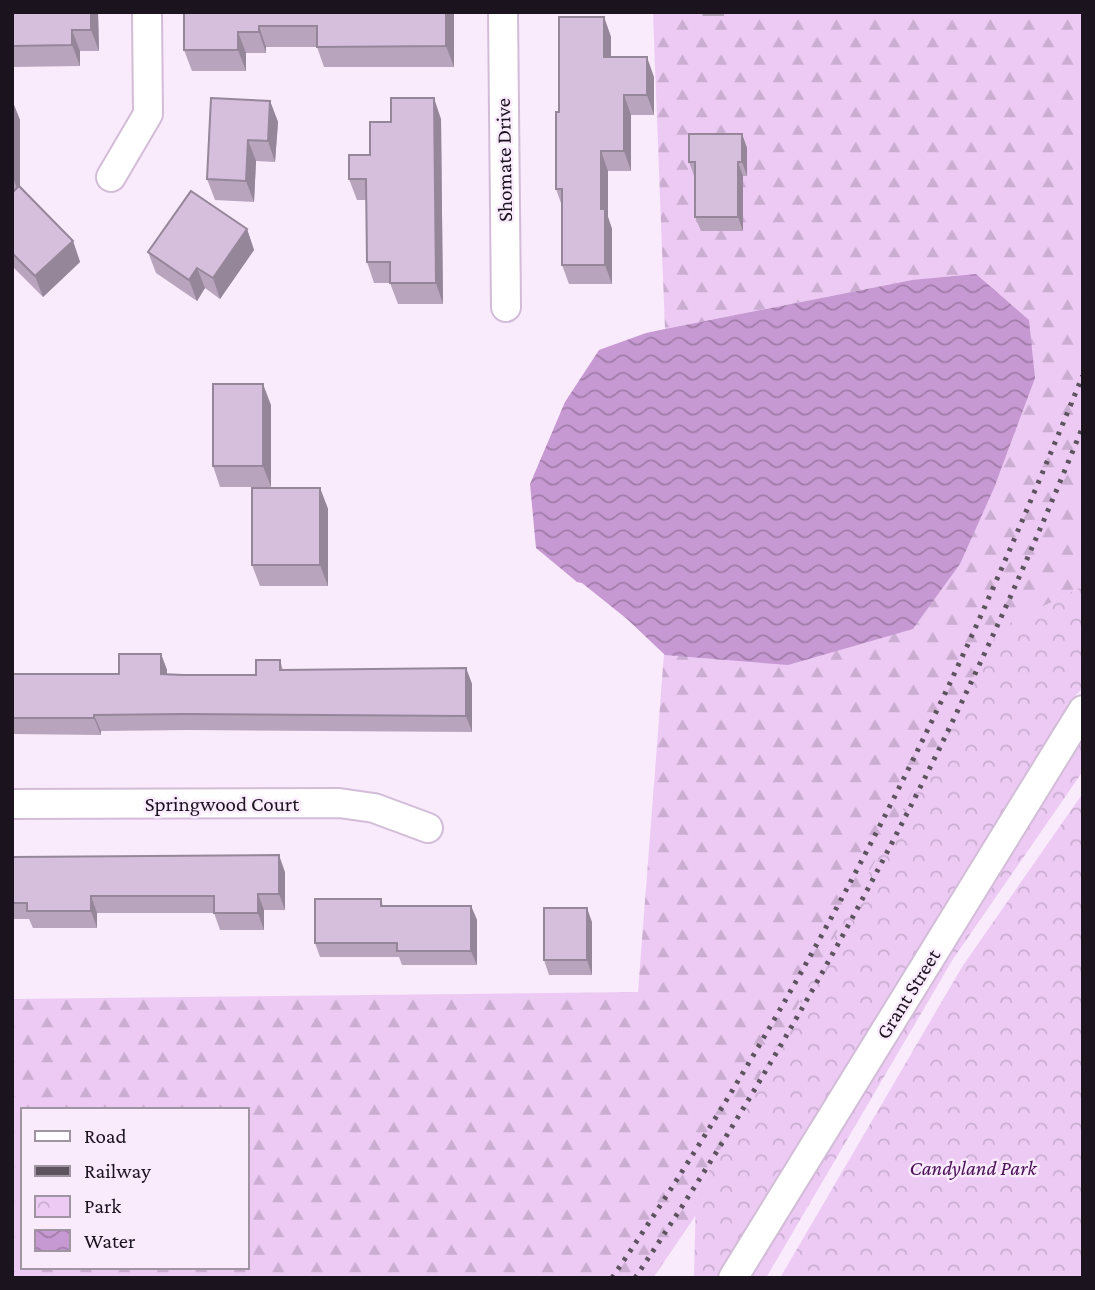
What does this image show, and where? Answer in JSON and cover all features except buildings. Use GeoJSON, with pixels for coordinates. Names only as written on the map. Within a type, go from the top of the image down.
{"type":"FeatureCollection","features":[{"type":"Feature","properties":{"kind":"street"},"geometry":{"type":"LineString","coordinates":[[111,177],[148,114],[147,12]]}},
{"type":"Feature","properties":{"kind":"street","name":"Shomate Drive"},"geometry":{"type":"LineString","coordinates":[[503,12],[506,307]]}},
{"type":"Feature","properties":{"kind":"street","name":"Grant Street"},"geometry":{"type":"LineString","coordinates":[[733,1278],[1083,710]]}},
{"type":"Feature","properties":{"kind":"street","name":"Springwood Court"},"geometry":{"type":"LineString","coordinates":[[12,804],[339,803],[374,808],[428,828]]}},
{"type":"Feature","properties":{"kind":"green space"},"geometry":{"type":"Polygon","coordinates":[[[653,12],[1083,12],[1083,586],[1000,629],[696,1195],[696,1215],[653,1278],[12,1278],[12,999],[638,992],[664,654],[913,629],[960,564],[912,280],[665,329],[653,12]]]}},
{"type":"Feature","properties":{"kind":"green space"},"geometry":{"type":"Polygon","coordinates":[[[1083,586],[1083,688],[1071,700],[716,1278],[694,1278],[696,1195],[1000,628],[1083,586]]]}},
{"type":"Feature","properties":{"kind":"green space"},"geometry":{"type":"Polygon","coordinates":[[[1083,738],[1083,771],[953,959],[766,1278],[750,1278],[1083,738]]]}},
{"type":"Feature","properties":{"kind":"green space","name":"Candyland Park"},"geometry":{"type":"Polygon","coordinates":[[[1083,793],[1083,1278],[780,1278],[962,967],[1083,793]]]}},
{"type":"Feature","properties":{"kind":"water"},"geometry":{"type":"Polygon","coordinates":[[[976,274],[1029,320],[1035,378],[994,488],[960,564],[913,629],[788,665],[665,655],[627,619],[536,548],[530,484],[565,402],[599,350],[665,329],[912,280],[976,274]]]}},
{"type":"Feature","properties":{"kind":"railway"},"geometry":{"type":"LineString","coordinates":[[612,1278],[749,1062],[873,838],[967,647],[1083,375]]}},
{"type":"Feature","properties":{"kind":"railway"},"geometry":{"type":"LineString","coordinates":[[635,1278],[764,1074],[881,864],[987,648],[1083,426]]}}]}
